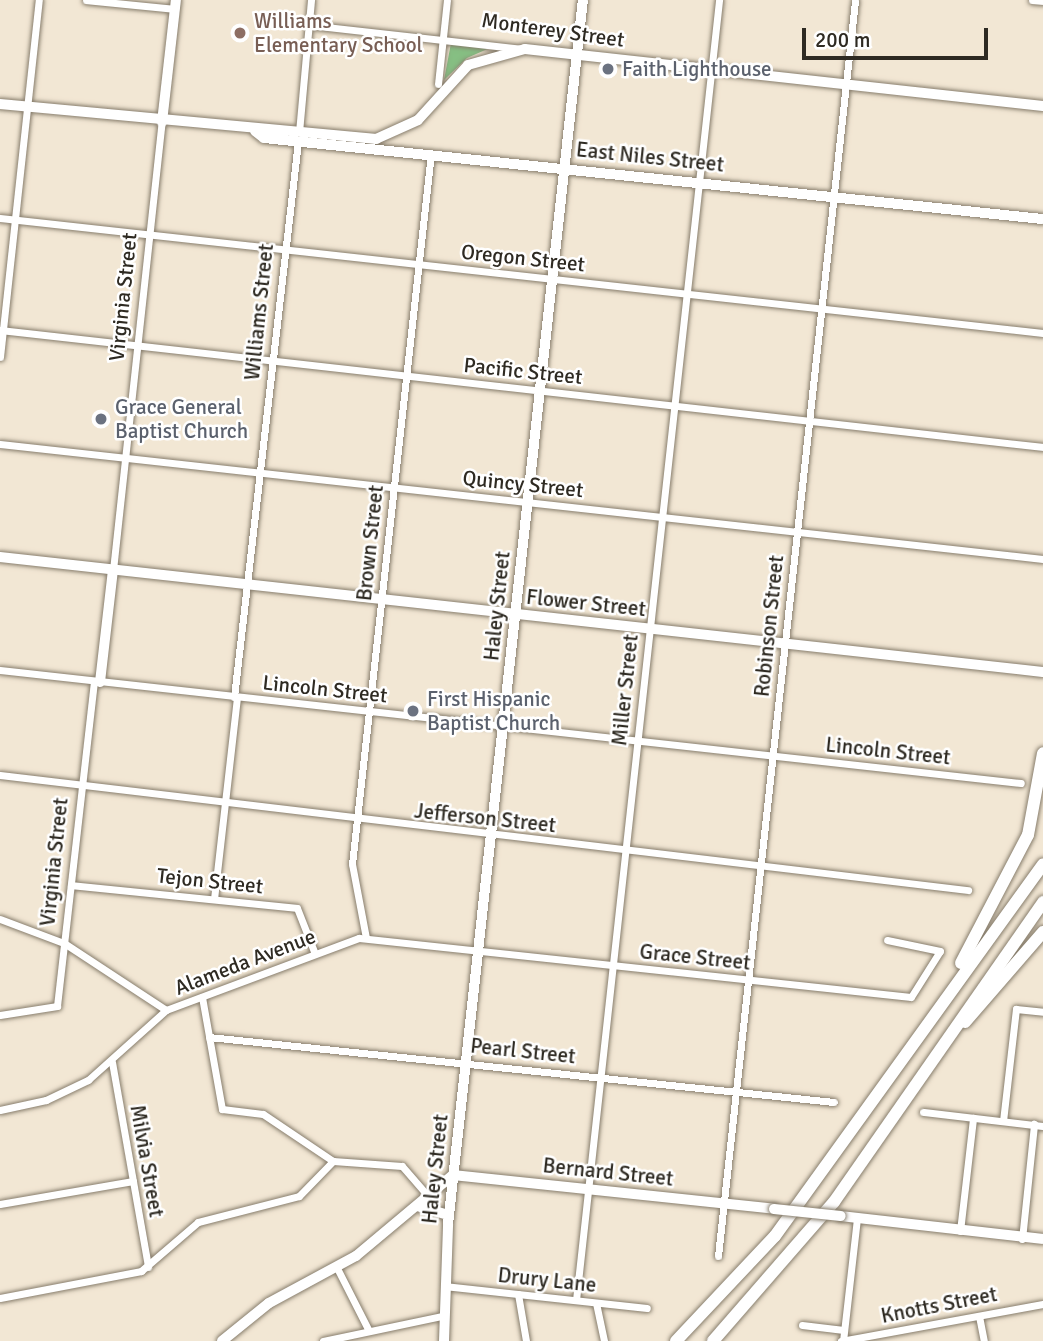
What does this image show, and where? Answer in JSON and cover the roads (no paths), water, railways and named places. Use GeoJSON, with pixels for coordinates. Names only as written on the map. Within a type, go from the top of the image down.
{"type":"FeatureCollection","features":[{"type":"Feature","properties":{"kind":"highway"},"geometry":{"type":"LineString","coordinates":[[927,1023],[1018,858],[1043,753]]}},
{"type":"Feature","properties":{"kind":"highway"},"geometry":{"type":"LineString","coordinates":[[676,1341],[775,1236],[1043,865]]}},
{"type":"Feature","properties":{"kind":"highway"},"geometry":{"type":"LineString","coordinates":[[713,1341],[809,1235],[1043,902]]}},
{"type":"Feature","properties":{"kind":"highway"},"geometry":{"type":"LineString","coordinates":[[928,1065],[1043,932]]}},
{"type":"Feature","properties":{"kind":"main road","name":"Haley Street"},"geometry":{"type":"LineString","coordinates":[[444,1341],[442,1316],[453,1175],[583,0]]}},
{"type":"Feature","properties":{"kind":"main road","name":"Virginia Street"},"geometry":{"type":"LineString","coordinates":[[162,122],[175,5]]}},
{"type":"Feature","properties":{"kind":"main road","name":"East Niles Street"},"geometry":{"type":"LineString","coordinates":[[298,136],[387,136],[418,120],[468,65],[525,49]]}},
{"type":"Feature","properties":{"kind":"main road","name":"Monterey Street"},"geometry":{"type":"LineString","coordinates":[[525,49],[1043,106]]}},
{"type":"Feature","properties":{"kind":"main road","name":"East Niles Street"},"geometry":{"type":"LineString","coordinates":[[0,104],[1043,219]]}},
{"type":"Feature","properties":{"kind":"main road","name":"Flower Street"},"geometry":{"type":"LineString","coordinates":[[0,557],[1043,672]]}},
{"type":"Feature","properties":{"kind":"main road","name":"Virginia Street"},"geometry":{"type":"LineString","coordinates":[[97,681],[113,570]]}},
{"type":"Feature","properties":{"kind":"main road","name":"Bernard Street"},"geometry":{"type":"LineString","coordinates":[[453,1175],[1043,1240]]}},
{"type":"Feature","properties":{"kind":"main road"},"geometry":{"type":"LineString","coordinates":[[225,1340],[270,1303],[337,1268],[453,1175]]}},
{"type":"Feature","properties":{"kind":"main road"},"geometry":{"type":"LineString","coordinates":[[417,1206],[449,1215]]}},
{"type":"Feature","properties":{"kind":"street"},"geometry":{"type":"LineString","coordinates":[[0,357],[1,330],[19,220],[39,0]]}},
{"type":"Feature","properties":{"kind":"street"},"geometry":{"type":"LineString","coordinates":[[86,0],[175,5]]}},
{"type":"Feature","properties":{"kind":"street","name":"Williams Street"},"geometry":{"type":"LineString","coordinates":[[214,898],[311,0]]}},
{"type":"Feature","properties":{"kind":"street"},"geometry":{"type":"LineString","coordinates":[[438,84],[447,0]]}},
{"type":"Feature","properties":{"kind":"street","name":"Miller Street"},"geometry":{"type":"LineString","coordinates":[[576,1300],[719,0]]}},
{"type":"Feature","properties":{"kind":"street","name":"Robinson Street"},"geometry":{"type":"LineString","coordinates":[[718,1256],[855,0]]}},
{"type":"Feature","properties":{"kind":"street"},"geometry":{"type":"LineString","coordinates":[[1032,0],[1043,1]]}},
{"type":"Feature","properties":{"kind":"street","name":"Monterey Street"},"geometry":{"type":"LineString","coordinates":[[309,25],[525,49]]}},
{"type":"Feature","properties":{"kind":"street","name":"Virginia Street"},"geometry":{"type":"LineString","coordinates":[[113,570],[162,122]]}},
{"type":"Feature","properties":{"kind":"street","name":"Brown Street"},"geometry":{"type":"LineString","coordinates":[[366,938],[352,864],[431,152]]}},
{"type":"Feature","properties":{"kind":"street","name":"Oregon Street"},"geometry":{"type":"LineString","coordinates":[[0,218],[1043,333]]}},
{"type":"Feature","properties":{"kind":"street","name":"Pacific Street"},"geometry":{"type":"LineString","coordinates":[[1,330],[1043,447]]}},
{"type":"Feature","properties":{"kind":"street","name":"Quincy Street"},"geometry":{"type":"LineString","coordinates":[[0,444],[1043,559]]}},
{"type":"Feature","properties":{"kind":"street","name":"Lincoln Street"},"geometry":{"type":"LineString","coordinates":[[0,670],[1021,783]]}},
{"type":"Feature","properties":{"kind":"street","name":"Virginia Street"},"geometry":{"type":"LineString","coordinates":[[0,1015],[57,1006],[82,785],[97,681]]}},
{"type":"Feature","properties":{"kind":"street","name":"Jefferson Street"},"geometry":{"type":"LineString","coordinates":[[0,775],[326,810],[358,820],[491,838],[625,849],[968,890]]}},
{"type":"Feature","properties":{"kind":"street","name":"Tejon Street"},"geometry":{"type":"LineString","coordinates":[[71,885],[297,908],[315,954]]}},
{"type":"Feature","properties":{"kind":"street"},"geometry":{"type":"LineString","coordinates":[[0,919],[64,943],[166,1010]]}},
{"type":"Feature","properties":{"kind":"street","name":"Grace Street"},"geometry":{"type":"LineString","coordinates":[[366,938],[911,997],[940,951],[887,940]]}},
{"type":"Feature","properties":{"kind":"street","name":"Alameda Avenue"},"geometry":{"type":"LineString","coordinates":[[0,1110],[60,1095],[112,1062],[166,1010],[315,954],[366,938]]}},
{"type":"Feature","properties":{"kind":"street"},"geometry":{"type":"LineString","coordinates":[[202,997],[222,1109],[263,1114],[333,1161],[402,1167],[428,1196]]}},
{"type":"Feature","properties":{"kind":"street"},"geometry":{"type":"LineString","coordinates":[[1003,1121],[1016,1009],[1043,1012]]}},
{"type":"Feature","properties":{"kind":"street","name":"Pearl Street"},"geometry":{"type":"LineString","coordinates":[[209,1037],[834,1102]]}},
{"type":"Feature","properties":{"kind":"street","name":"Milvia Street"},"geometry":{"type":"LineString","coordinates":[[112,1062],[148,1267]]}},
{"type":"Feature","properties":{"kind":"street"},"geometry":{"type":"LineString","coordinates":[[923,1112],[1043,1126]]}},
{"type":"Feature","properties":{"kind":"street"},"geometry":{"type":"LineString","coordinates":[[960,1231],[973,1118]]}},
{"type":"Feature","properties":{"kind":"street"},"geometry":{"type":"LineString","coordinates":[[1022,1239],[1034,1125]]}},
{"type":"Feature","properties":{"kind":"street"},"geometry":{"type":"LineString","coordinates":[[0,1298],[148,1267],[198,1222],[299,1196],[333,1161]]}},
{"type":"Feature","properties":{"kind":"street"},"geometry":{"type":"LineString","coordinates":[[0,1204],[133,1181]]}},
{"type":"Feature","properties":{"kind":"street"},"geometry":{"type":"LineString","coordinates":[[842,1341],[857,1218]]}},
{"type":"Feature","properties":{"kind":"street"},"geometry":{"type":"LineString","coordinates":[[337,1268],[368,1329]]}},
{"type":"Feature","properties":{"kind":"street","name":"Drury Lane"},"geometry":{"type":"LineString","coordinates":[[444,1286],[647,1308]]}},
{"type":"Feature","properties":{"kind":"street"},"geometry":{"type":"LineString","coordinates":[[518,1294],[526,1341]]}},
{"type":"Feature","properties":{"kind":"street"},"geometry":{"type":"LineString","coordinates":[[596,1303],[604,1341]]}},
{"type":"Feature","properties":{"kind":"street","name":"Knotts Street"},"geometry":{"type":"LineString","coordinates":[[842,1341],[1043,1304]]}},
{"type":"Feature","properties":{"kind":"street"},"geometry":{"type":"LineString","coordinates":[[323,1341],[368,1329],[442,1316]]}},
{"type":"Feature","properties":{"kind":"street"},"geometry":{"type":"LineString","coordinates":[[979,1316],[984,1341]]}},
{"type":"Feature","properties":{"kind":"street"},"geometry":{"type":"LineString","coordinates":[[802,1325],[844,1330]]}},
{"type":"Feature","properties":{"kind":"place","name":"Williams Elementary School"},"geometry":{"type":"Point","coordinates":[240,33]}},
{"type":"Feature","properties":{"kind":"place","name":"Faith Lighthouse"},"geometry":{"type":"Point","coordinates":[608,69]}},
{"type":"Feature","properties":{"kind":"place","name":"Grace General Baptist Church"},"geometry":{"type":"Point","coordinates":[101,419]}},
{"type":"Feature","properties":{"kind":"place","name":"First Hispanic Baptist Church"},"geometry":{"type":"Point","coordinates":[413,711]}}]}
